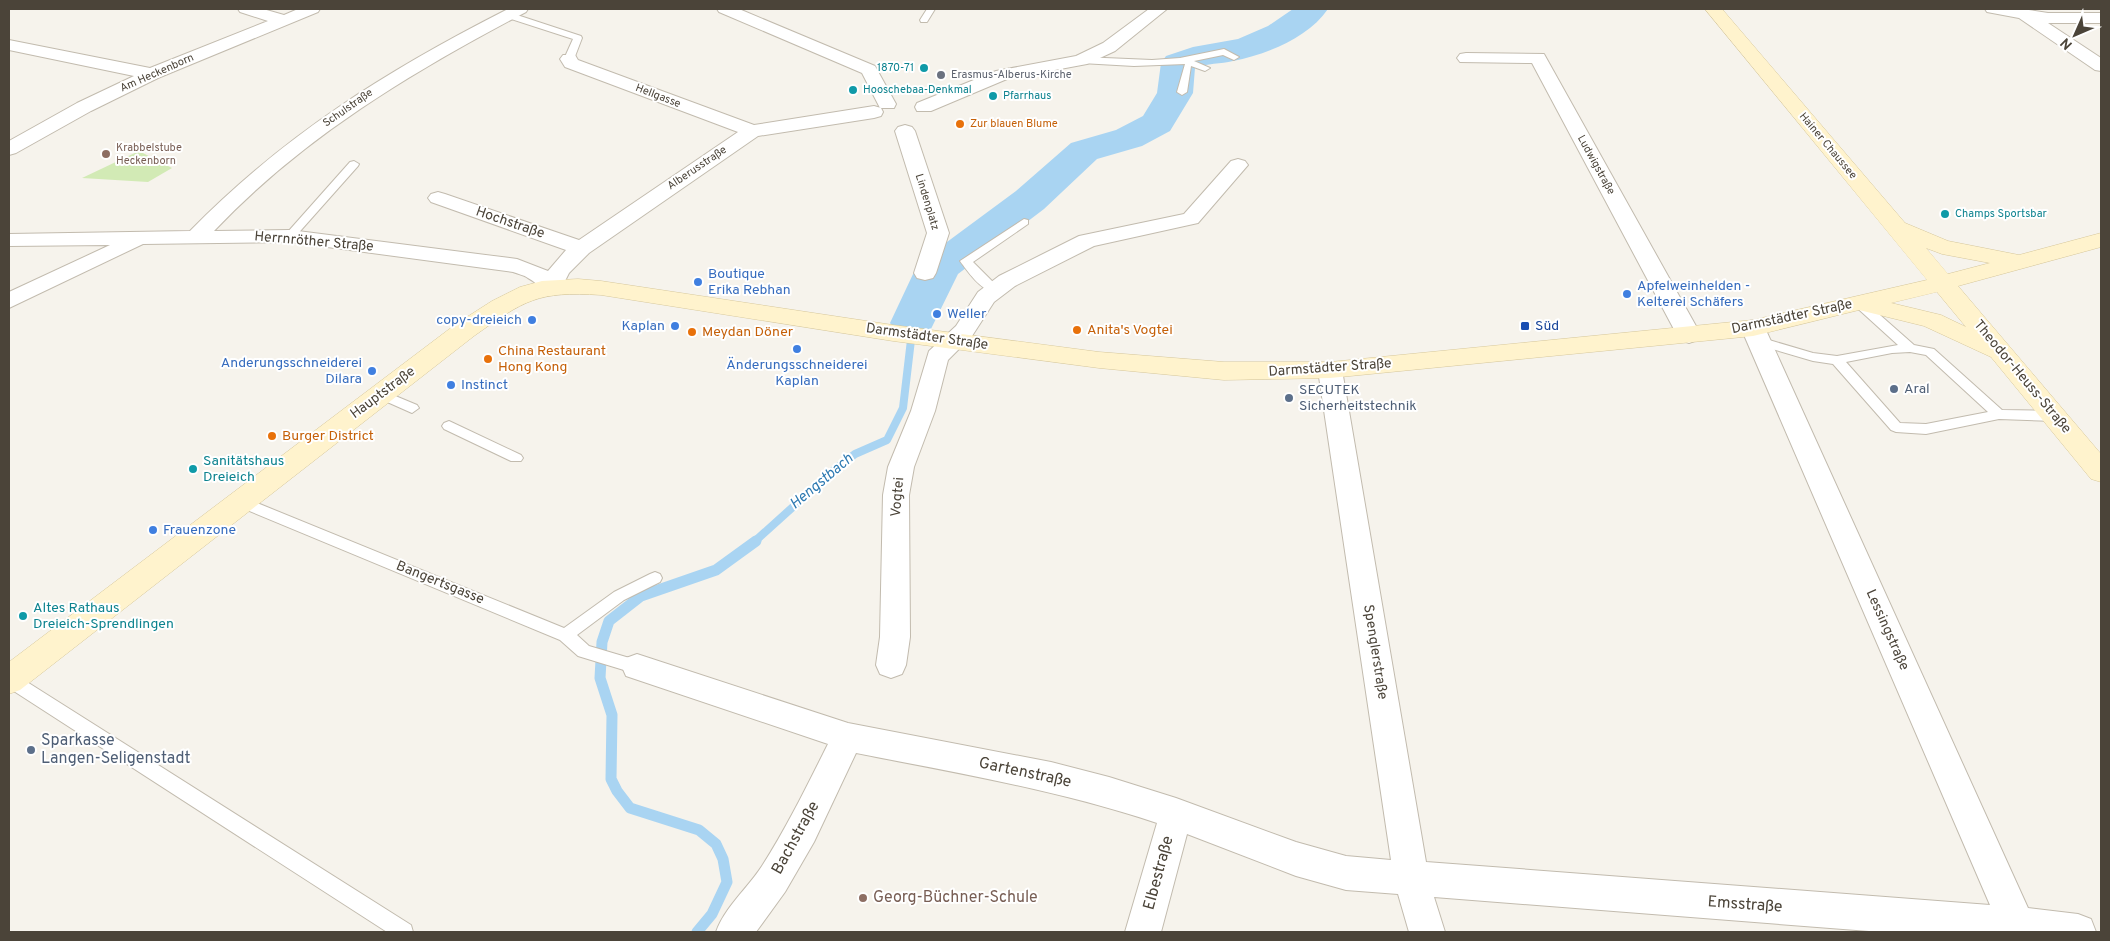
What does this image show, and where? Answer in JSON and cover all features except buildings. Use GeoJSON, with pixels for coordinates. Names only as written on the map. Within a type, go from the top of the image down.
{"type":"FeatureCollection","features":[{"type":"Feature","properties":{"kind":"street"},"geometry":{"type":"LineString","coordinates":[[246,9],[284,20]]}},
{"type":"Feature","properties":{"kind":"street","name":"Am Heckenborn"},"geometry":{"type":"LineString","coordinates":[[9,149],[84,107],[152,74],[312,9]]}},
{"type":"Feature","properties":{"kind":"street"},"geometry":{"type":"LineString","coordinates":[[725,9],[869,70],[880,108]]}},
{"type":"Feature","properties":{"kind":"street"},"geometry":{"type":"LineString","coordinates":[[924,107],[928,114],[926,122],[919,128],[905,132],[893,132],[876,127],[871,119],[880,108],[911,103],[924,107],[1002,75],[1081,60],[1109,47],[1159,9]]}},
{"type":"Feature","properties":{"kind":"street","name":"Hainer Chaussee"},"geometry":{"type":"LineString","coordinates":[[1713,9],[1943,283]]}},
{"type":"Feature","properties":{"kind":"street"},"geometry":{"type":"LineString","coordinates":[[1993,9],[2018,10],[2048,18],[2101,18]]}},
{"type":"Feature","properties":{"kind":"street"},"geometry":{"type":"LineString","coordinates":[[2018,10],[2101,66]]}},
{"type":"Feature","properties":{"kind":"street","name":"Schulstraße"},"geometry":{"type":"LineString","coordinates":[[196,237],[237,195],[337,115],[413,66],[514,12]]}},
{"type":"Feature","properties":{"kind":"street"},"geometry":{"type":"LineString","coordinates":[[9,45],[152,74]]}},
{"type":"Feature","properties":{"kind":"street","name":"Ludwigstraße"},"geometry":{"type":"LineString","coordinates":[[1466,58],[1538,58],[1689,335]]}},
{"type":"Feature","properties":{"kind":"street","name":"Hellgasse"},"geometry":{"type":"LineString","coordinates":[[569,59],[571,63],[752,131]]}},
{"type":"Feature","properties":{"kind":"street","name":"Alberusstraße"},"geometry":{"type":"LineString","coordinates":[[552,286],[560,269],[581,248],[752,131],[880,108]]}},
{"type":"Feature","properties":{"kind":"street","name":"Lindenplatz"},"geometry":{"type":"LineString","coordinates":[[905,132],[938,233],[925,273]]}},
{"type":"Feature","properties":{"kind":"street","name":"Vogtei"},"geometry":{"type":"LineString","coordinates":[[891,665],[895,636],[896,495],[901,467],[923,411],[937,357],[964,331],[979,306],[994,289],[1015,276],[1087,241],[1191,219],[1238,165]]}},
{"type":"Feature","properties":{"kind":"street","name":"Hochstraße"},"geometry":{"type":"LineString","coordinates":[[438,198],[581,248]]}},
{"type":"Feature","properties":{"kind":"street"},"geometry":{"type":"LineString","coordinates":[[1896,226],[1942,247],[2020,262]]}},
{"type":"Feature","properties":{"kind":"street","name":"Herrnröther Straße"},"geometry":{"type":"LineString","coordinates":[[9,240],[290,236],[517,266],[536,273],[552,286]]}},
{"type":"Feature","properties":{"kind":"street"},"geometry":{"type":"LineString","coordinates":[[9,302],[142,239]]}},
{"type":"Feature","properties":{"kind":"street","name":"Darmstädter Straße"},"geometry":{"type":"LineString","coordinates":[[552,286],[601,288],[893,333],[1182,368],[1262,372],[1330,370],[1689,335],[1756,334],[1859,303],[1943,283],[2101,240]]}},
{"type":"Feature","properties":{"kind":"street","name":"Theodor-Heuss-Straße"},"geometry":{"type":"LineString","coordinates":[[1943,283],[2099,467]]}},
{"type":"Feature","properties":{"kind":"street","name":"Hauptstraße"},"geometry":{"type":"LineString","coordinates":[[9,680],[465,330],[519,295],[552,286]]}},
{"type":"Feature","properties":{"kind":"street"},"geometry":{"type":"LineString","coordinates":[[1859,303],[1932,320],[1968,336],[2005,357]]}},
{"type":"Feature","properties":{"kind":"street","name":"Lessingstraße"},"geometry":{"type":"LineString","coordinates":[[1756,334],[2018,929]]}},
{"type":"Feature","properties":{"kind":"street","name":"Spenglerstraße"},"geometry":{"type":"LineString","coordinates":[[1330,370],[1411,879],[1427,932]]}},
{"type":"Feature","properties":{"kind":"street","name":"Gartenstraße"},"geometry":{"type":"LineString","coordinates":[[637,668],[848,737],[1051,777],[1109,792],[1176,814],[1319,867],[1411,879]]}},
{"type":"Feature","properties":{"kind":"street","name":"Bachstraße"},"geometry":{"type":"LineString","coordinates":[[734,932],[773,880],[802,831],[848,737]]}},
{"type":"Feature","properties":{"kind":"street","name":"Elbestraße"},"geometry":{"type":"LineString","coordinates":[[1143,932],[1176,814]]}},
{"type":"Feature","properties":{"kind":"street","name":"Emsstraße"},"geometry":{"type":"LineString","coordinates":[[1411,879],[2018,929],[2078,932]]}},
{"type":"Feature","properties":{"kind":"lane"},"geometry":{"type":"LineString","coordinates":[[924,20],[931,9]]}},
{"type":"Feature","properties":{"kind":"lane"},"geometry":{"type":"LineString","coordinates":[[514,12],[578,38],[569,59]]}},
{"type":"Feature","properties":{"kind":"lane"},"geometry":{"type":"LineString","coordinates":[[1185,63],[1224,52],[1234,57]]}},
{"type":"Feature","properties":{"kind":"lane"},"geometry":{"type":"LineString","coordinates":[[1081,60],[1152,63],[1169,59],[1205,68]]}},
{"type":"Feature","properties":{"kind":"lane"},"geometry":{"type":"LineString","coordinates":[[1182,92],[1185,63]]}},
{"type":"Feature","properties":{"kind":"lane"},"geometry":{"type":"LineString","coordinates":[[290,236],[354,164]]}},
{"type":"Feature","properties":{"kind":"lane"},"geometry":{"type":"LineString","coordinates":[[994,289],[975,273],[966,261],[1024,222]]}},
{"type":"Feature","properties":{"kind":"lane"},"geometry":{"type":"LineString","coordinates":[[1859,303],[1910,348]]}},
{"type":"Feature","properties":{"kind":"lane"},"geometry":{"type":"LineString","coordinates":[[1756,334],[1813,357],[1837,360],[1910,348],[1930,352],[1999,414]]}},
{"type":"Feature","properties":{"kind":"lane"},"geometry":{"type":"LineString","coordinates":[[1837,360],[1896,427],[1926,429],[1999,414],[2055,416]]}},
{"type":"Feature","properties":{"kind":"lane"},"geometry":{"type":"LineString","coordinates":[[381,394],[412,408]]}},
{"type":"Feature","properties":{"kind":"lane"},"geometry":{"type":"LineString","coordinates":[[449,426],[516,458]]}},
{"type":"Feature","properties":{"kind":"lane","name":"Bangertsgasse"},"geometry":{"type":"LineString","coordinates":[[240,501],[566,636],[584,651],[637,668]]}},
{"type":"Feature","properties":{"kind":"lane"},"geometry":{"type":"LineString","coordinates":[[566,636],[619,596],[655,578]]}},
{"type":"Feature","properties":{"kind":"lane"},"geometry":{"type":"LineString","coordinates":[[9,680],[404,932]]}},
{"type":"Feature","properties":{"kind":"green space"},"geometry":{"type":"Polygon","coordinates":[[[139,151],[172,168],[148,182],[82,178],[139,151]]]}},
{"type":"Feature","properties":{"kind":"waterway","name":"Hengstbach"},"geometry":{"type":"LineString","coordinates":[[913,323],[936,272],[943,265],[1030,200],[1084,151],[1129,138],[1157,123],[1175,93],[1178,63],[1193,57],[1234,51],[1259,43],[1289,27],[1312,9]]}},
{"type":"Feature","properties":{"kind":"waterway","name":"Hengstbach"},"geometry":{"type":"LineString","coordinates":[[754,542],[834,470],[855,454],[887,440],[903,408],[913,323]]}},
{"type":"Feature","properties":{"kind":"waterway","name":"Hengstbach"},"geometry":{"type":"LineString","coordinates":[[697,932],[712,914],[727,882],[723,859],[716,844],[699,830],[630,808],[617,791],[611,779],[612,715],[600,678],[602,642],[609,621],[641,596],[716,570],[756,541]]}},
{"type":"Feature","properties":{"kind":"place","name":"1870-71"},"geometry":{"type":"Point","coordinates":[924,68]}},
{"type":"Feature","properties":{"kind":"place","name":"Erasmus-Alberus-Kirche"},"geometry":{"type":"Point","coordinates":[941,75]}},
{"type":"Feature","properties":{"kind":"place","name":"Hooschebaa-Denkmal"},"geometry":{"type":"Point","coordinates":[853,90]}},
{"type":"Feature","properties":{"kind":"place","name":"Pfarrhaus"},"geometry":{"type":"Point","coordinates":[993,96]}},
{"type":"Feature","properties":{"kind":"place","name":"Zur blauen Blume"},"geometry":{"type":"Point","coordinates":[960,124]}},
{"type":"Feature","properties":{"kind":"place","name":"Krabbelstube Heckenborn"},"geometry":{"type":"Point","coordinates":[106,154]}},
{"type":"Feature","properties":{"kind":"place","name":"Champs Sportsbar"},"geometry":{"type":"Point","coordinates":[1945,214]}},
{"type":"Feature","properties":{"kind":"place","name":"Boutique Erika Rebhan"},"geometry":{"type":"Point","coordinates":[698,282]}},
{"type":"Feature","properties":{"kind":"place","name":"Apfelweinhelden - Kelterei Schäfers"},"geometry":{"type":"Point","coordinates":[1627,294]}},
{"type":"Feature","properties":{"kind":"place","name":"Weller"},"geometry":{"type":"Point","coordinates":[937,314]}},
{"type":"Feature","properties":{"kind":"place","name":"copy-dreieich"},"geometry":{"type":"Point","coordinates":[532,320]}},
{"type":"Feature","properties":{"kind":"place","name":"Kaplan"},"geometry":{"type":"Point","coordinates":[675,326]}},
{"type":"Feature","properties":{"kind":"place","name":"Süd"},"geometry":{"type":"Point","coordinates":[1525,326]}},
{"type":"Feature","properties":{"kind":"place","name":"Anita's Vogtei"},"geometry":{"type":"Point","coordinates":[1077,330]}},
{"type":"Feature","properties":{"kind":"place","name":"Meydan Döner"},"geometry":{"type":"Point","coordinates":[692,332]}},
{"type":"Feature","properties":{"kind":"place","name":"Änderungsschneiderei Kaplan"},"geometry":{"type":"Point","coordinates":[797,349]}},
{"type":"Feature","properties":{"kind":"place","name":"China Restaurant Hong Kong"},"geometry":{"type":"Point","coordinates":[488,359]}},
{"type":"Feature","properties":{"kind":"place","name":"Anderungsschneiderei Dilara"},"geometry":{"type":"Point","coordinates":[372,371]}},
{"type":"Feature","properties":{"kind":"place","name":"Instinct"},"geometry":{"type":"Point","coordinates":[451,385]}},
{"type":"Feature","properties":{"kind":"place","name":"Aral"},"geometry":{"type":"Point","coordinates":[1894,389]}},
{"type":"Feature","properties":{"kind":"place","name":"SECUTEK Sicherheitstechnik"},"geometry":{"type":"Point","coordinates":[1289,398]}},
{"type":"Feature","properties":{"kind":"place","name":"Burger District"},"geometry":{"type":"Point","coordinates":[272,436]}},
{"type":"Feature","properties":{"kind":"place","name":"Sanitätshaus Dreieich"},"geometry":{"type":"Point","coordinates":[193,469]}},
{"type":"Feature","properties":{"kind":"place","name":"Frauenzone"},"geometry":{"type":"Point","coordinates":[153,530]}},
{"type":"Feature","properties":{"kind":"place","name":"Altes Rathaus Dreieich-Sprendlingen"},"geometry":{"type":"Point","coordinates":[23,616]}},
{"type":"Feature","properties":{"kind":"place","name":"Sparkasse Langen-Seligenstadt"},"geometry":{"type":"Point","coordinates":[31,750]}},
{"type":"Feature","properties":{"kind":"place","name":"Georg-Büchner-Schule"},"geometry":{"type":"Point","coordinates":[863,898]}}]}
